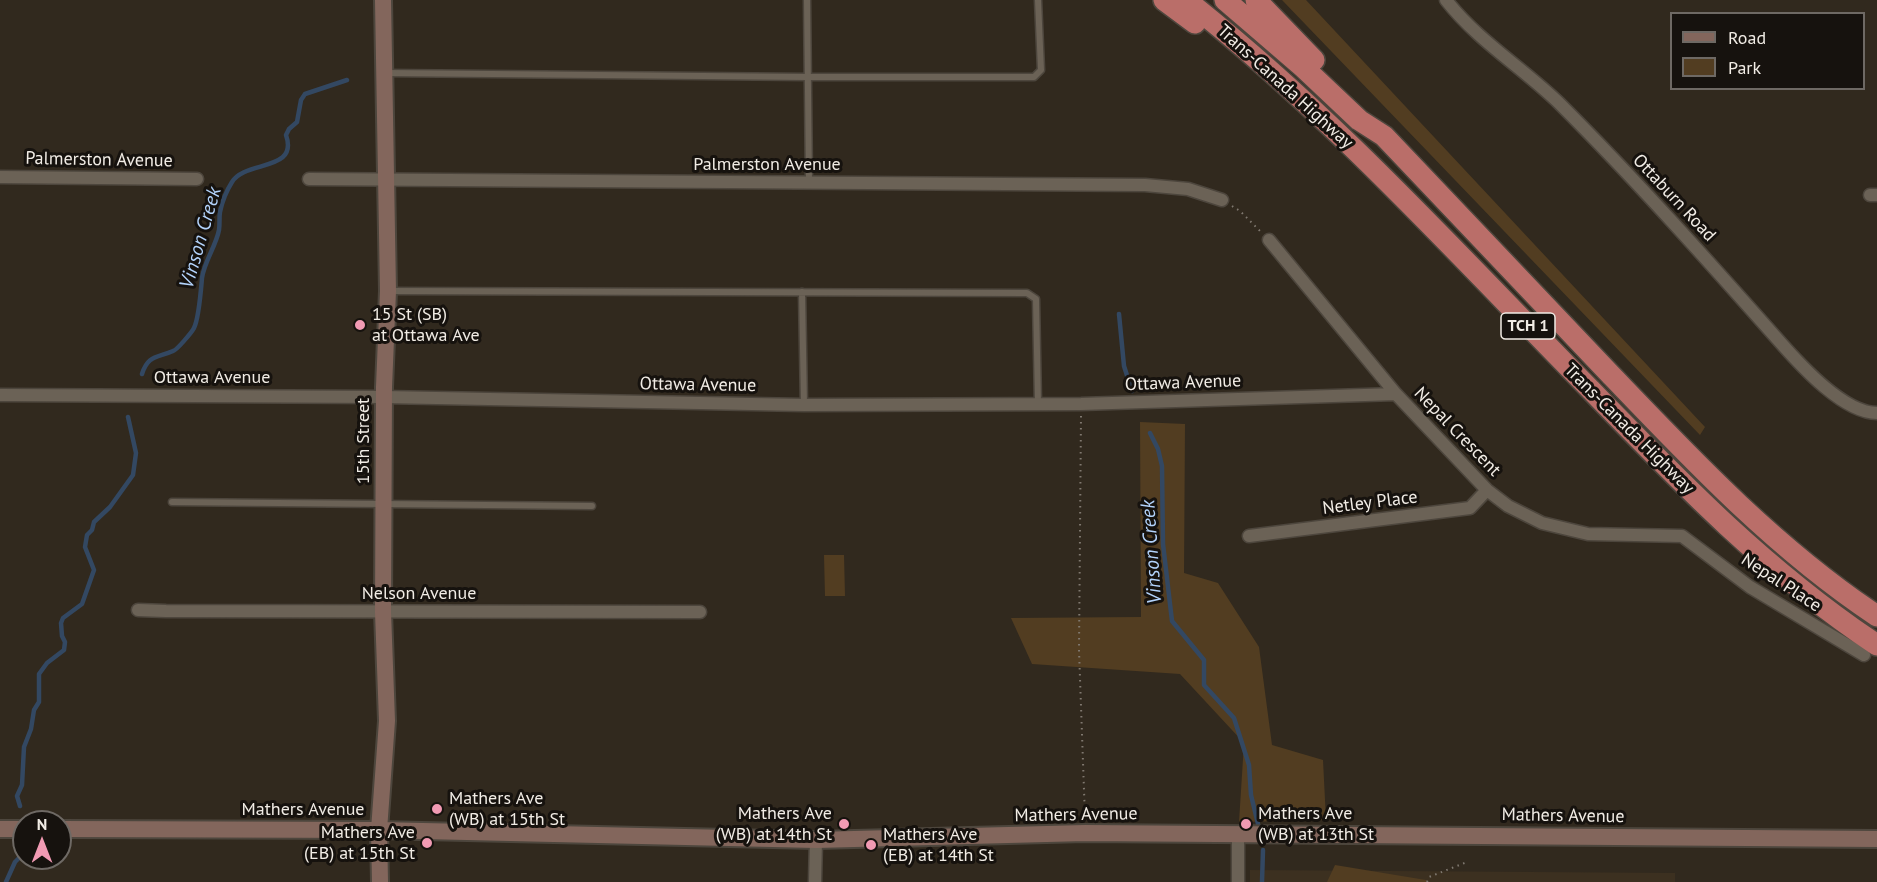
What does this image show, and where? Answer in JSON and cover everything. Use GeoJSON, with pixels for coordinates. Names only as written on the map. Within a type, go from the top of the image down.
{"type":"FeatureCollection","features":[{"type":"Feature","properties":{"kind":"highway"},"geometry":{"type":"LineString","coordinates":[[1164,0],[1235,56],[1406,200]]}},
{"type":"Feature","properties":{"kind":"highway","name":"Trans-Canada Highway"},"geometry":{"type":"LineString","coordinates":[[1186,0],[1287,86],[1406,200],[1661,462],[1740,539],[1871,650]]}},
{"type":"Feature","properties":{"kind":"highway","name":"Trans-Canada Highway"},"geometry":{"type":"LineString","coordinates":[[1225,0],[1304,68],[1359,120],[1384,136],[1725,492],[1820,575],[1877,616]]}},
{"type":"Feature","properties":{"kind":"highway"},"geometry":{"type":"LineString","coordinates":[[1256,0],[1384,136]]}},
{"type":"Feature","properties":{"kind":"street","name":"15th Street"},"geometry":{"type":"LineString","coordinates":[[380,882],[380,830],[387,721],[383,612],[384,397],[388,291],[383,0]]}},
{"type":"Feature","properties":{"kind":"street","name":"Ottaburn Road"},"geometry":{"type":"LineString","coordinates":[[1446,0],[1481,39],[1558,103],[1697,248],[1784,347],[1839,400],[1856,410],[1877,413]]}},
{"type":"Feature","properties":{"kind":"street","name":"Palmerston Avenue"},"geometry":{"type":"LineString","coordinates":[[0,177],[197,179]]}},
{"type":"Feature","properties":{"kind":"street","name":"Palmerston Avenue"},"geometry":{"type":"LineString","coordinates":[[309,179],[1145,185],[1188,189],[1222,200]]}},
{"type":"Feature","properties":{"kind":"street","name":"Nepal Crescent"},"geometry":{"type":"LineString","coordinates":[[1269,240],[1396,394],[1487,490],[1508,506],[1542,523],[1588,534],[1682,536]]}},
{"type":"Feature","properties":{"kind":"street","name":"Ottawa Avenue"},"geometry":{"type":"LineString","coordinates":[[0,395],[384,397],[804,405],[1081,404],[1396,394]]}},
{"type":"Feature","properties":{"kind":"street","name":"Netley Place"},"geometry":{"type":"LineString","coordinates":[[1249,536],[1470,508],[1487,490]]}},
{"type":"Feature","properties":{"kind":"street","name":"Nepal Place"},"geometry":{"type":"LineString","coordinates":[[1682,536],[1750,587],[1871,650]]}},
{"type":"Feature","properties":{"kind":"street","name":"Nelson Avenue"},"geometry":{"type":"LineString","coordinates":[[138,609],[166,611],[700,612]]}},
{"type":"Feature","properties":{"kind":"street","name":"Mathers Avenue"},"geometry":{"type":"LineString","coordinates":[[72,829],[380,830],[816,840],[1085,833],[1877,839]]}},
{"type":"Feature","properties":{"kind":"street"},"geometry":{"type":"LineString","coordinates":[[1238,834],[1238,882]]}},
{"type":"Feature","properties":{"kind":"street"},"geometry":{"type":"LineString","coordinates":[[815,882],[816,840]]}},
{"type":"Feature","properties":{"kind":"lane"},"geometry":{"type":"LineString","coordinates":[[807,0],[809,183]]}},
{"type":"Feature","properties":{"kind":"lane"},"geometry":{"type":"LineString","coordinates":[[385,73],[1034,77],[1041,70],[1038,0]]}},
{"type":"Feature","properties":{"kind":"lane"},"geometry":{"type":"LineString","coordinates":[[388,291],[1027,293],[1036,299],[1038,404]]}},
{"type":"Feature","properties":{"kind":"lane"},"geometry":{"type":"LineString","coordinates":[[802,292],[804,405]]}},
{"type":"Feature","properties":{"kind":"lane"},"geometry":{"type":"LineString","coordinates":[[172,502],[592,506]]}},
{"type":"Feature","properties":{"kind":"path"},"geometry":{"type":"LineString","coordinates":[[1222,200],[1240,211],[1269,240]]}},
{"type":"Feature","properties":{"kind":"path"},"geometry":{"type":"LineString","coordinates":[[1081,404],[1079,650],[1085,833]]}},
{"type":"Feature","properties":{"kind":"path"},"geometry":{"type":"LineString","coordinates":[[1427,882],[1429,877],[1467,862]]}},
{"type":"Feature","properties":{"kind":"shaded area"},"geometry":{"type":"Polygon","coordinates":[[[1250,870],[1675,873],[1675,882],[1250,882],[1250,870]]]}},
{"type":"Feature","properties":{"kind":"green space"},"geometry":{"type":"Polygon","coordinates":[[[1282,0],[1306,0],[1705,427],[1700,435],[1282,0]]]}},
{"type":"Feature","properties":{"kind":"green space"},"geometry":{"type":"Polygon","coordinates":[[[1140,422],[1185,424],[1184,573],[1218,583],[1259,647],[1272,745],[1323,760],[1326,820],[1239,822],[1244,743],[1180,674],[1032,664],[1011,618],[1141,617],[1140,422]]]}},
{"type":"Feature","properties":{"kind":"green space"},"geometry":{"type":"Polygon","coordinates":[[[824,555],[844,555],[845,596],[825,596],[824,555]]]}},
{"type":"Feature","properties":{"kind":"green space"},"geometry":{"type":"Polygon","coordinates":[[[1335,865],[1426,880],[1426,882],[1327,882],[1335,865]]]}},
{"type":"Feature","properties":{"kind":"waterway","name":"Vinson Creek"},"geometry":{"type":"LineString","coordinates":[[142,374],[150,360],[175,350],[194,328],[203,272],[217,236],[222,204],[232,182],[239,175],[269,164],[285,155],[288,147],[286,135],[297,122],[301,100],[305,94],[347,80]]}},
{"type":"Feature","properties":{"kind":"waterway","name":"Vinson Creek"},"geometry":{"type":"LineString","coordinates":[[1119,314],[1124,366],[1132,391]]}},
{"type":"Feature","properties":{"kind":"waterway","name":"Vinson Creek"},"geometry":{"type":"LineString","coordinates":[[20,806],[17,796],[22,785],[24,747],[31,729],[34,710],[39,702],[39,674],[47,663],[64,650],[65,642],[61,623],[63,618],[82,604],[94,570],[85,547],[87,535],[92,530],[94,522],[110,507],[133,475],[136,453],[128,417]]}},
{"type":"Feature","properties":{"kind":"waterway","name":"Vinson Creek"},"geometry":{"type":"LineString","coordinates":[[1150,433],[1158,449],[1162,466],[1163,544],[1172,621],[1204,660],[1204,685],[1234,718],[1249,765],[1251,795],[1258,824]]}},
{"type":"Feature","properties":{"kind":"waterway","name":"Vinson Creek"},"geometry":{"type":"LineString","coordinates":[[1262,882],[1263,850]]}},
{"type":"Feature","properties":{"kind":"waterway","name":"Vinson Creek"},"geometry":{"type":"LineString","coordinates":[[6,882],[12,869]]}},
{"type":"Feature","properties":{"kind":"place","name":"15 St (SB) at Ottawa Ave"},"geometry":{"type":"Point","coordinates":[360,325]}},
{"type":"Feature","properties":{"kind":"place","name":"Mathers Ave (WB) at 15th St"},"geometry":{"type":"Point","coordinates":[437,809]}},
{"type":"Feature","properties":{"kind":"place","name":"Mathers Ave (WB) at 14th St"},"geometry":{"type":"Point","coordinates":[844,824]}},
{"type":"Feature","properties":{"kind":"place","name":"Mathers Ave (WB) at 13th St"},"geometry":{"type":"Point","coordinates":[1246,824]}},
{"type":"Feature","properties":{"kind":"place","name":"Mathers Ave (EB) at 15th St"},"geometry":{"type":"Point","coordinates":[427,843]}},
{"type":"Feature","properties":{"kind":"place","name":"Mathers Ave (EB) at 14th St"},"geometry":{"type":"Point","coordinates":[871,845]}}]}
